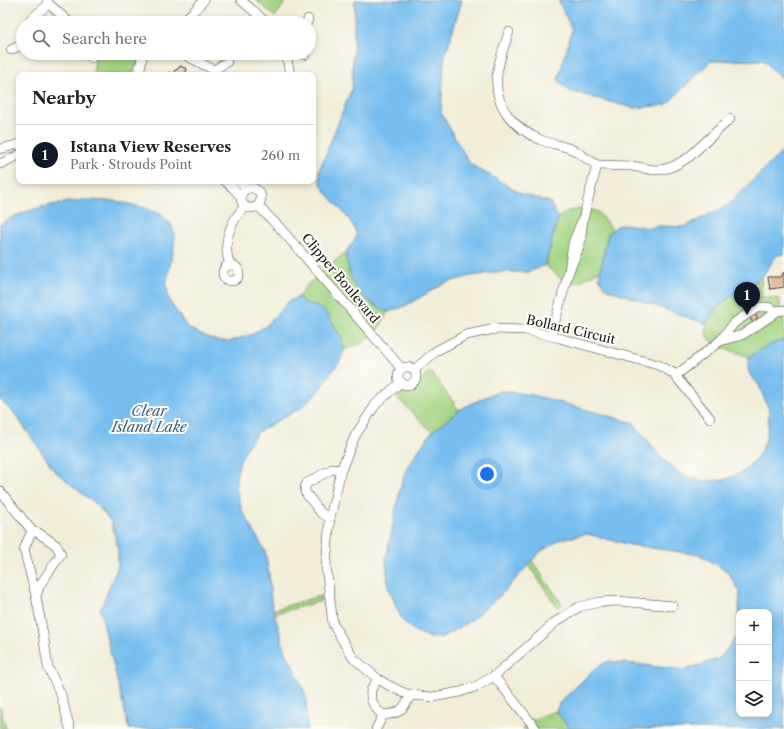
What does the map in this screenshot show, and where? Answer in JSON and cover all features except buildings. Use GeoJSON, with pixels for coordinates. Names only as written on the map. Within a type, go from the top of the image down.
{"type":"FeatureCollection","features":[{"type":"Feature","properties":{"kind":"street"},"geometry":{"type":"LineString","coordinates":[[189,16],[204,0]]}},
{"type":"Feature","properties":{"kind":"street"},"geometry":{"type":"LineString","coordinates":[[241,0],[259,16]]}},
{"type":"Feature","properties":{"kind":"street"},"geometry":{"type":"LineString","coordinates":[[34,16],[48,2],[63,16]]}},
{"type":"Feature","properties":{"kind":"street"},"geometry":{"type":"LineString","coordinates":[[510,32],[502,52],[496,90],[504,111],[510,119],[530,135],[569,149],[597,165],[632,166],[654,170],[674,166],[689,157],[730,119]]}},
{"type":"Feature","properties":{"kind":"street"},"geometry":{"type":"LineString","coordinates":[[11,50],[16,48]]}},
{"type":"Feature","properties":{"kind":"street"},"geometry":{"type":"LineString","coordinates":[[140,69],[142,60]]}},
{"type":"Feature","properties":{"kind":"street"},"geometry":{"type":"LineString","coordinates":[[194,60],[213,72]]}},
{"type":"Feature","properties":{"kind":"street"},"geometry":{"type":"LineString","coordinates":[[287,60],[289,72]]}},
{"type":"Feature","properties":{"kind":"street"},"geometry":{"type":"LineString","coordinates":[[216,72],[227,62]]}},
{"type":"Feature","properties":{"kind":"street"},"geometry":{"type":"LineString","coordinates":[[0,149],[16,145]]}},
{"type":"Feature","properties":{"kind":"street"},"geometry":{"type":"LineString","coordinates":[[0,163],[16,156]]}},
{"type":"Feature","properties":{"kind":"street"},"geometry":{"type":"LineString","coordinates":[[551,336],[569,271],[580,245],[583,218],[597,165]]}},
{"type":"Feature","properties":{"kind":"street"},"geometry":{"type":"LineString","coordinates":[[228,184],[240,197],[244,207]]}},
{"type":"Feature","properties":{"kind":"street"},"geometry":{"type":"LineString","coordinates":[[242,184],[247,188]]}},
{"type":"Feature","properties":{"kind":"street"},"geometry":{"type":"LineString","coordinates":[[240,197],[247,188],[259,185],[262,198],[258,206],[250,208],[244,207]]}},
{"type":"Feature","properties":{"kind":"street","name":"Clipper Boulevard"},"geometry":{"type":"LineString","coordinates":[[258,206],[280,228],[402,369]]}},
{"type":"Feature","properties":{"kind":"street"},"geometry":{"type":"LineString","coordinates":[[230,266],[226,249],[227,238],[230,227],[244,207]]}},
{"type":"Feature","properties":{"kind":"street"},"geometry":{"type":"LineString","coordinates":[[675,376],[720,341],[734,323],[758,308],[768,307],[781,310]]}},
{"type":"Feature","properties":{"kind":"street"},"geometry":{"type":"LineString","coordinates":[[720,341],[750,330],[781,310]]}},
{"type":"Feature","properties":{"kind":"street"},"geometry":{"type":"LineString","coordinates":[[742,318],[750,330]]}},
{"type":"Feature","properties":{"kind":"street","name":"Bollard Circuit"},"geometry":{"type":"LineString","coordinates":[[414,370],[436,351],[466,335],[495,329],[525,330],[658,365],[673,373],[710,418]]}},
{"type":"Feature","properties":{"kind":"street"},"geometry":{"type":"LineString","coordinates":[[407,367],[414,370],[416,378],[413,382],[406,385],[401,382],[398,374],[402,369],[407,367]]}},
{"type":"Feature","properties":{"kind":"street"},"geometry":{"type":"LineString","coordinates":[[401,382],[376,404],[354,436],[341,470],[330,518],[326,566],[333,624],[353,658],[378,679],[411,695],[432,697],[460,692],[475,688],[494,676],[557,621],[579,608],[600,602],[619,601],[673,606]]}},
{"type":"Feature","properties":{"kind":"street"},"geometry":{"type":"LineString","coordinates":[[330,518],[321,513],[305,492],[305,487],[307,483],[332,469],[341,470]]}},
{"type":"Feature","properties":{"kind":"street"},"geometry":{"type":"LineString","coordinates":[[0,491],[33,532],[37,532],[56,545],[61,554],[40,586],[36,596]]}},
{"type":"Feature","properties":{"kind":"street"},"geometry":{"type":"LineString","coordinates":[[33,532],[30,534],[24,549],[36,596],[48,667],[61,696],[70,729]]}},
{"type":"Feature","properties":{"kind":"street"},"geometry":{"type":"LineString","coordinates":[[494,676],[536,729]]}},
{"type":"Feature","properties":{"kind":"street"},"geometry":{"type":"LineString","coordinates":[[378,679],[371,691],[372,699],[374,706],[383,715],[391,715],[402,710],[411,695]]}},
{"type":"Feature","properties":{"kind":"street"},"geometry":{"type":"LineString","coordinates":[[376,729],[383,715]]}},
{"type":"Feature","properties":{"kind":"green space"},"geometry":{"type":"Polygon","coordinates":[[[256,0],[287,0],[276,16],[256,0]]]}},
{"type":"Feature","properties":{"kind":"green space"},"geometry":{"type":"Polygon","coordinates":[[[95,60],[138,60],[138,64],[134,72],[93,72],[95,60]]]}},
{"type":"Feature","properties":{"kind":"green space"},"geometry":{"type":"Polygon","coordinates":[[[580,209],[597,211],[612,229],[608,234],[601,270],[575,284],[559,277],[545,265],[558,218],[568,211],[580,209]]]}},
{"type":"Feature","properties":{"kind":"green space"},"geometry":{"type":"Polygon","coordinates":[[[347,251],[349,273],[372,304],[388,312],[380,327],[363,343],[344,350],[342,338],[325,312],[314,305],[304,303],[299,297],[307,285],[347,251]]]}},
{"type":"Feature","properties":{"kind":"green space"},"geometry":{"type":"Polygon","coordinates":[[[761,278],[762,297],[779,299],[784,323],[784,339],[765,347],[749,357],[727,350],[716,344],[708,337],[706,328],[708,320],[720,305],[737,292],[761,278]]]}},
{"type":"Feature","properties":{"kind":"green space"},"geometry":{"type":"Polygon","coordinates":[[[430,371],[459,410],[432,432],[397,398],[400,394],[415,390],[423,377],[430,371]]]}},
{"type":"Feature","properties":{"kind":"green space"},"geometry":{"type":"Polygon","coordinates":[[[532,561],[562,604],[558,608],[528,564],[532,561]]]}},
{"type":"Feature","properties":{"kind":"green space"},"geometry":{"type":"Polygon","coordinates":[[[320,596],[321,601],[274,614],[273,610],[320,596]]]}},
{"type":"Feature","properties":{"kind":"green space"},"geometry":{"type":"Polygon","coordinates":[[[0,706],[6,729],[0,729],[0,706]]]}},
{"type":"Feature","properties":{"kind":"green space"},"geometry":{"type":"Polygon","coordinates":[[[556,711],[570,729],[523,729],[529,722],[556,711]]]}},
{"type":"Feature","properties":{"kind":"water"},"geometry":{"type":"Polygon","coordinates":[[[355,0],[462,0],[444,60],[441,113],[470,164],[522,194],[550,202],[558,218],[545,265],[529,272],[497,272],[471,276],[445,283],[403,307],[388,312],[373,304],[357,289],[350,275],[346,256],[348,249],[356,239],[356,233],[346,215],[321,184],[319,171],[352,88],[355,0]]]}},
{"type":"Feature","properties":{"kind":"water"},"geometry":{"type":"Polygon","coordinates":[[[558,0],[784,0],[784,81],[763,60],[711,61],[666,105],[633,108],[569,91],[558,80],[572,30],[558,0]]]}},
{"type":"Feature","properties":{"kind":"water"},"geometry":{"type":"Polygon","coordinates":[[[784,150],[784,254],[777,255],[761,278],[736,293],[715,309],[707,324],[607,289],[599,278],[608,234],[617,226],[625,224],[649,228],[660,226],[685,227],[729,204],[784,150]]]}},
{"type":"Feature","properties":{"kind":"water","name":"Clear Island Lake"},"geometry":{"type":"Polygon","coordinates":[[[83,200],[116,201],[145,208],[161,214],[171,224],[175,235],[166,285],[170,302],[187,327],[201,335],[218,341],[231,341],[253,334],[267,325],[289,301],[299,297],[304,303],[314,305],[325,311],[342,338],[344,350],[340,361],[316,394],[302,407],[258,432],[240,460],[236,478],[237,492],[242,510],[265,551],[269,574],[271,601],[284,647],[306,695],[307,729],[129,729],[100,610],[118,566],[118,548],[111,522],[100,508],[55,471],[15,414],[0,400],[0,225],[19,214],[50,205],[83,200]]]}},
{"type":"Feature","properties":{"kind":"water"},"geometry":{"type":"Polygon","coordinates":[[[784,339],[784,729],[570,729],[556,711],[560,702],[597,667],[608,661],[685,670],[720,658],[736,637],[736,717],[772,717],[772,609],[739,609],[740,592],[727,571],[700,555],[631,545],[587,534],[561,539],[540,552],[501,595],[470,621],[443,637],[430,638],[413,630],[402,620],[388,587],[386,559],[400,489],[405,472],[432,432],[459,410],[487,396],[502,391],[533,395],[634,423],[660,456],[678,473],[701,481],[724,480],[742,472],[756,459],[765,443],[769,410],[759,385],[750,375],[748,368],[749,357],[765,347],[784,339]]]}},
{"type":"Feature","properties":{"kind":"place","name":"Istana View Reserves"},"geometry":{"type":"Point","coordinates":[747,315]}}]}
